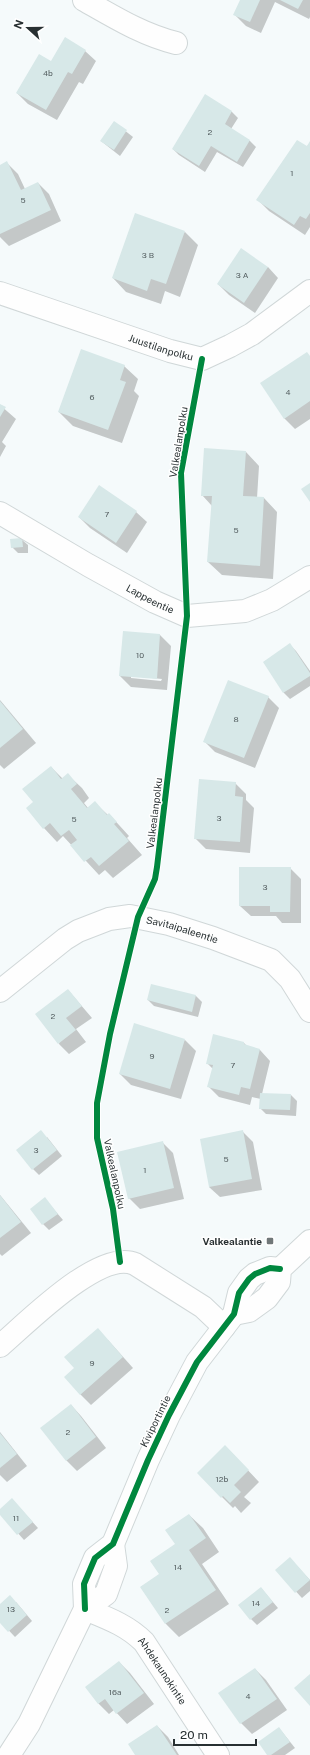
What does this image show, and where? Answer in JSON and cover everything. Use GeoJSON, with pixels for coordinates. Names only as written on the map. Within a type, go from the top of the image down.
{"type":"FeatureCollection","features":[{"type":"Feature","properties":{"kind":"street"},"geometry":{"type":"LineString","coordinates":[[84,0],[120,21],[145,33],[158,39],[176,43]]}},
{"type":"Feature","properties":{"kind":"street","name":"Juustilanpolku"},"geometry":{"type":"LineString","coordinates":[[0,293],[170,351],[202,359],[252,334],[310,290]]}},
{"type":"Feature","properties":{"kind":"street","name":"Lappeentie"},"geometry":{"type":"LineString","coordinates":[[0,513],[88,565],[155,602],[187,616],[245,611],[272,600],[310,577]]}},
{"type":"Feature","properties":{"kind":"street","name":"Savitaipaleentie"},"geometry":{"type":"LineString","coordinates":[[0,991],[65,939],[78,931],[109,919],[130,916],[169,924],[213,938],[271,960],[290,979],[310,1011]]}},
{"type":"Feature","properties":{"kind":"street"},"geometry":{"type":"LineString","coordinates":[[0,1346],[76,1281],[97,1268],[120,1262],[135,1264],[203,1307],[229,1320],[249,1311],[267,1298],[279,1282],[280,1269],[310,1241]]}},
{"type":"Feature","properties":{"kind":"street","name":"Kiviportintie"},"geometry":{"type":"LineString","coordinates":[[9,1755],[29,1724],[86,1609],[106,1594],[116,1566],[113,1544],[148,1460],[169,1415],[197,1362],[229,1320]]}},
{"type":"Feature","properties":{"kind":"street","name":"Ahdekaunokintie"},"geometry":{"type":"LineString","coordinates":[[86,1609],[118,1622],[136,1634],[144,1642],[218,1755]]}},
{"type":"Feature","properties":{"kind":"building"},"geometry":{"type":"Polygon","coordinates":[[[240,0],[260,0],[250,22],[233,15],[240,0]]]}},
{"type":"Feature","properties":{"kind":"building"},"geometry":{"type":"Polygon","coordinates":[[[280,0],[303,0],[298,9],[280,0]]]}},
{"type":"Feature","properties":{"kind":"building"},"geometry":{"type":"Polygon","coordinates":[[[65,37],[86,50],[72,74],[68,72],[46,110],[16,93],[39,54],[51,61],[65,37]]]}},
{"type":"Feature","properties":{"kind":"building"},"geometry":{"type":"Polygon","coordinates":[[[205,94],[232,111],[225,124],[250,140],[237,162],[211,146],[199,166],[172,149],[205,94]]]}},
{"type":"Feature","properties":{"kind":"building"},"geometry":{"type":"Polygon","coordinates":[[[114,121],[127,130],[114,150],[100,141],[114,121]]]}},
{"type":"Feature","properties":{"kind":"building"},"geometry":{"type":"Polygon","coordinates":[[[297,140],[307,146],[310,141],[310,213],[306,219],[300,216],[294,225],[256,200],[297,140]]]}},
{"type":"Feature","properties":{"kind":"building"},"geometry":{"type":"Polygon","coordinates":[[[7,161],[21,190],[38,182],[51,210],[0,234],[0,165],[7,161]]]}},
{"type":"Feature","properties":{"kind":"building"},"geometry":{"type":"Polygon","coordinates":[[[135,213],[185,231],[166,284],[151,279],[147,291],[112,278],[135,213]]]}},
{"type":"Feature","properties":{"kind":"building"},"geometry":{"type":"Polygon","coordinates":[[[241,248],[268,267],[244,303],[217,284],[241,248]]]}},
{"type":"Feature","properties":{"kind":"building"},"geometry":{"type":"Polygon","coordinates":[[[81,349],[125,365],[120,380],[126,382],[108,430],[58,412],[81,349]]]}},
{"type":"Feature","properties":{"kind":"building"},"geometry":{"type":"Polygon","coordinates":[[[307,352],[310,356],[310,401],[284,419],[260,383],[307,352]]]}},
{"type":"Feature","properties":{"kind":"building"},"geometry":{"type":"Polygon","coordinates":[[[0,404],[6,407],[0,417],[0,404]]]}},
{"type":"Feature","properties":{"kind":"building"},"geometry":{"type":"Polygon","coordinates":[[[204,448],[246,451],[243,496],[264,497],[260,566],[207,562],[212,496],[201,496],[204,448]]]}},
{"type":"Feature","properties":{"kind":"building"},"geometry":{"type":"Polygon","coordinates":[[[310,483],[310,502],[301,489],[310,483]]]}},
{"type":"Feature","properties":{"kind":"building"},"geometry":{"type":"Polygon","coordinates":[[[99,485],[137,511],[116,543],[78,517],[99,485]]]}},
{"type":"Feature","properties":{"kind":"building"},"geometry":{"type":"Polygon","coordinates":[[[22,538],[23,547],[11,548],[10,539],[22,538]]]}},
{"type":"Feature","properties":{"kind":"building"},"geometry":{"type":"Polygon","coordinates":[[[123,631],[160,634],[157,679],[119,676],[123,631]]]}},
{"type":"Feature","properties":{"kind":"building"},"geometry":{"type":"Polygon","coordinates":[[[290,643],[310,673],[310,676],[283,693],[263,662],[290,643]]]}},
{"type":"Feature","properties":{"kind":"building"},"geometry":{"type":"Polygon","coordinates":[[[228,680],[269,696],[244,758],[203,742],[228,680]]]}},
{"type":"Feature","properties":{"kind":"building"},"geometry":{"type":"Polygon","coordinates":[[[0,701],[23,729],[0,748],[0,701]]]}},
{"type":"Feature","properties":{"kind":"building"},"geometry":{"type":"Polygon","coordinates":[[[51,766],[61,779],[68,773],[77,784],[71,789],[87,808],[95,801],[107,815],[109,813],[117,822],[114,824],[129,841],[99,866],[91,857],[84,862],[70,845],[77,840],[69,830],[61,836],[50,823],[43,829],[26,808],[33,802],[22,789],[51,766]]]}},
{"type":"Feature","properties":{"kind":"building"},"geometry":{"type":"Polygon","coordinates":[[[199,779],[236,782],[235,796],[243,797],[240,842],[194,839],[199,779]]]}},
{"type":"Feature","properties":{"kind":"building"},"geometry":{"type":"Polygon","coordinates":[[[239,867],[291,867],[290,912],[270,912],[270,906],[239,906],[239,867]]]}},
{"type":"Feature","properties":{"kind":"building"},"geometry":{"type":"Polygon","coordinates":[[[151,984],[196,995],[192,1012],[147,1000],[151,984]]]}},
{"type":"Feature","properties":{"kind":"building"},"geometry":{"type":"Polygon","coordinates":[[[68,989],[82,1006],[66,1018],[76,1030],[58,1044],[35,1014],[68,989]]]}},
{"type":"Feature","properties":{"kind":"building"},"geometry":{"type":"Polygon","coordinates":[[[134,1023],[185,1039],[170,1089],[119,1074],[134,1023]]]}},
{"type":"Feature","properties":{"kind":"building"},"geometry":{"type":"Polygon","coordinates":[[[213,1034],[244,1042],[244,1044],[260,1049],[250,1089],[241,1087],[239,1095],[207,1087],[213,1065],[206,1064],[213,1034]]]}},
{"type":"Feature","properties":{"kind":"building"},"geometry":{"type":"Polygon","coordinates":[[[260,1093],[291,1094],[290,1110],[259,1109],[260,1093]]]}},
{"type":"Feature","properties":{"kind":"building"},"geometry":{"type":"Polygon","coordinates":[[[41,1130],[57,1150],[32,1170],[16,1150],[41,1130]]]}},
{"type":"Feature","properties":{"kind":"building"},"geometry":{"type":"Polygon","coordinates":[[[243,1130],[252,1179],[209,1187],[200,1139],[243,1130]]]}},
{"type":"Feature","properties":{"kind":"building"},"geometry":{"type":"Polygon","coordinates":[[[163,1141],[174,1188],[128,1199],[117,1152],[163,1141]]]}},
{"type":"Feature","properties":{"kind":"building"},"geometry":{"type":"Polygon","coordinates":[[[0,1195],[21,1222],[0,1238],[0,1195]]]}},
{"type":"Feature","properties":{"kind":"building"},"geometry":{"type":"Polygon","coordinates":[[[45,1197],[58,1214],[42,1225],[30,1209],[45,1197]]]}},
{"type":"Feature","properties":{"kind":"building"},"geometry":{"type":"Polygon","coordinates":[[[98,1328],[123,1357],[80,1395],[64,1377],[74,1368],[64,1357],[98,1328]]]}},
{"type":"Feature","properties":{"kind":"building"},"geometry":{"type":"Polygon","coordinates":[[[71,1404],[96,1437],[66,1461],[40,1428],[71,1404]]]}},
{"type":"Feature","properties":{"kind":"building"},"geometry":{"type":"Polygon","coordinates":[[[0,1433],[17,1454],[0,1468],[0,1433]]]}},
{"type":"Feature","properties":{"kind":"building"},"geometry":{"type":"Polygon","coordinates":[[[225,1445],[249,1470],[234,1485],[241,1492],[230,1503],[223,1496],[221,1498],[197,1473],[225,1445]]]}},
{"type":"Feature","properties":{"kind":"building"},"geometry":{"type":"Polygon","coordinates":[[[12,1498],[33,1522],[17,1535],[0,1515],[0,1509],[12,1498]]]}},
{"type":"Feature","properties":{"kind":"building"},"geometry":{"type":"Polygon","coordinates":[[[189,1514],[206,1538],[189,1550],[216,1590],[165,1624],[140,1587],[159,1574],[150,1561],[175,1544],[165,1530],[189,1514]]]}},
{"type":"Feature","properties":{"kind":"building"},"geometry":{"type":"Polygon","coordinates":[[[290,1557],[310,1580],[295,1593],[275,1570],[290,1557]]]}},
{"type":"Feature","properties":{"kind":"building"},"geometry":{"type":"Polygon","coordinates":[[[261,1587],[273,1602],[250,1620],[238,1605],[261,1587]]]}},
{"type":"Feature","properties":{"kind":"building"},"geometry":{"type":"Polygon","coordinates":[[[10,1595],[27,1615],[8,1632],[0,1623],[0,1604],[10,1595]]]}},
{"type":"Feature","properties":{"kind":"building"},"geometry":{"type":"Polygon","coordinates":[[[119,1661],[144,1693],[116,1714],[105,1699],[98,1704],[85,1687],[119,1661]]]}},
{"type":"Feature","properties":{"kind":"building"},"geometry":{"type":"Polygon","coordinates":[[[255,1668],[277,1699],[240,1724],[218,1693],[255,1668]]]}},
{"type":"Feature","properties":{"kind":"building"},"geometry":{"type":"Polygon","coordinates":[[[310,1674],[310,1706],[294,1688],[310,1674]]]}},
{"type":"Feature","properties":{"kind":"building"},"geometry":{"type":"Polygon","coordinates":[[[157,1725],[177,1755],[135,1755],[128,1744],[157,1725]]]}},
{"type":"Feature","properties":{"kind":"building"},"geometry":{"type":"Polygon","coordinates":[[[279,1727],[290,1742],[271,1755],[267,1755],[258,1742],[279,1727]]]}},
{"type":"Feature","properties":{"kind":"cycle path","name":"Valkealanpolku"},"geometry":{"type":"LineString","coordinates":[[120,1262],[113,1209],[97,1138],[97,1103],[110,1034],[138,917],[155,879],[157,867],[187,616],[181,473],[202,359]]}},
{"type":"Feature","properties":{"kind":"cycle path"},"geometry":{"type":"LineString","coordinates":[[85,1609],[84,1584],[95,1558],[113,1544],[148,1460],[169,1415],[197,1362],[234,1314],[239,1293],[249,1279],[255,1274],[270,1268],[280,1269]]}},
{"type":"Feature","properties":{"kind":"place","name":"Valkealantie"},"geometry":{"type":"Point","coordinates":[270,1241]}}]}
